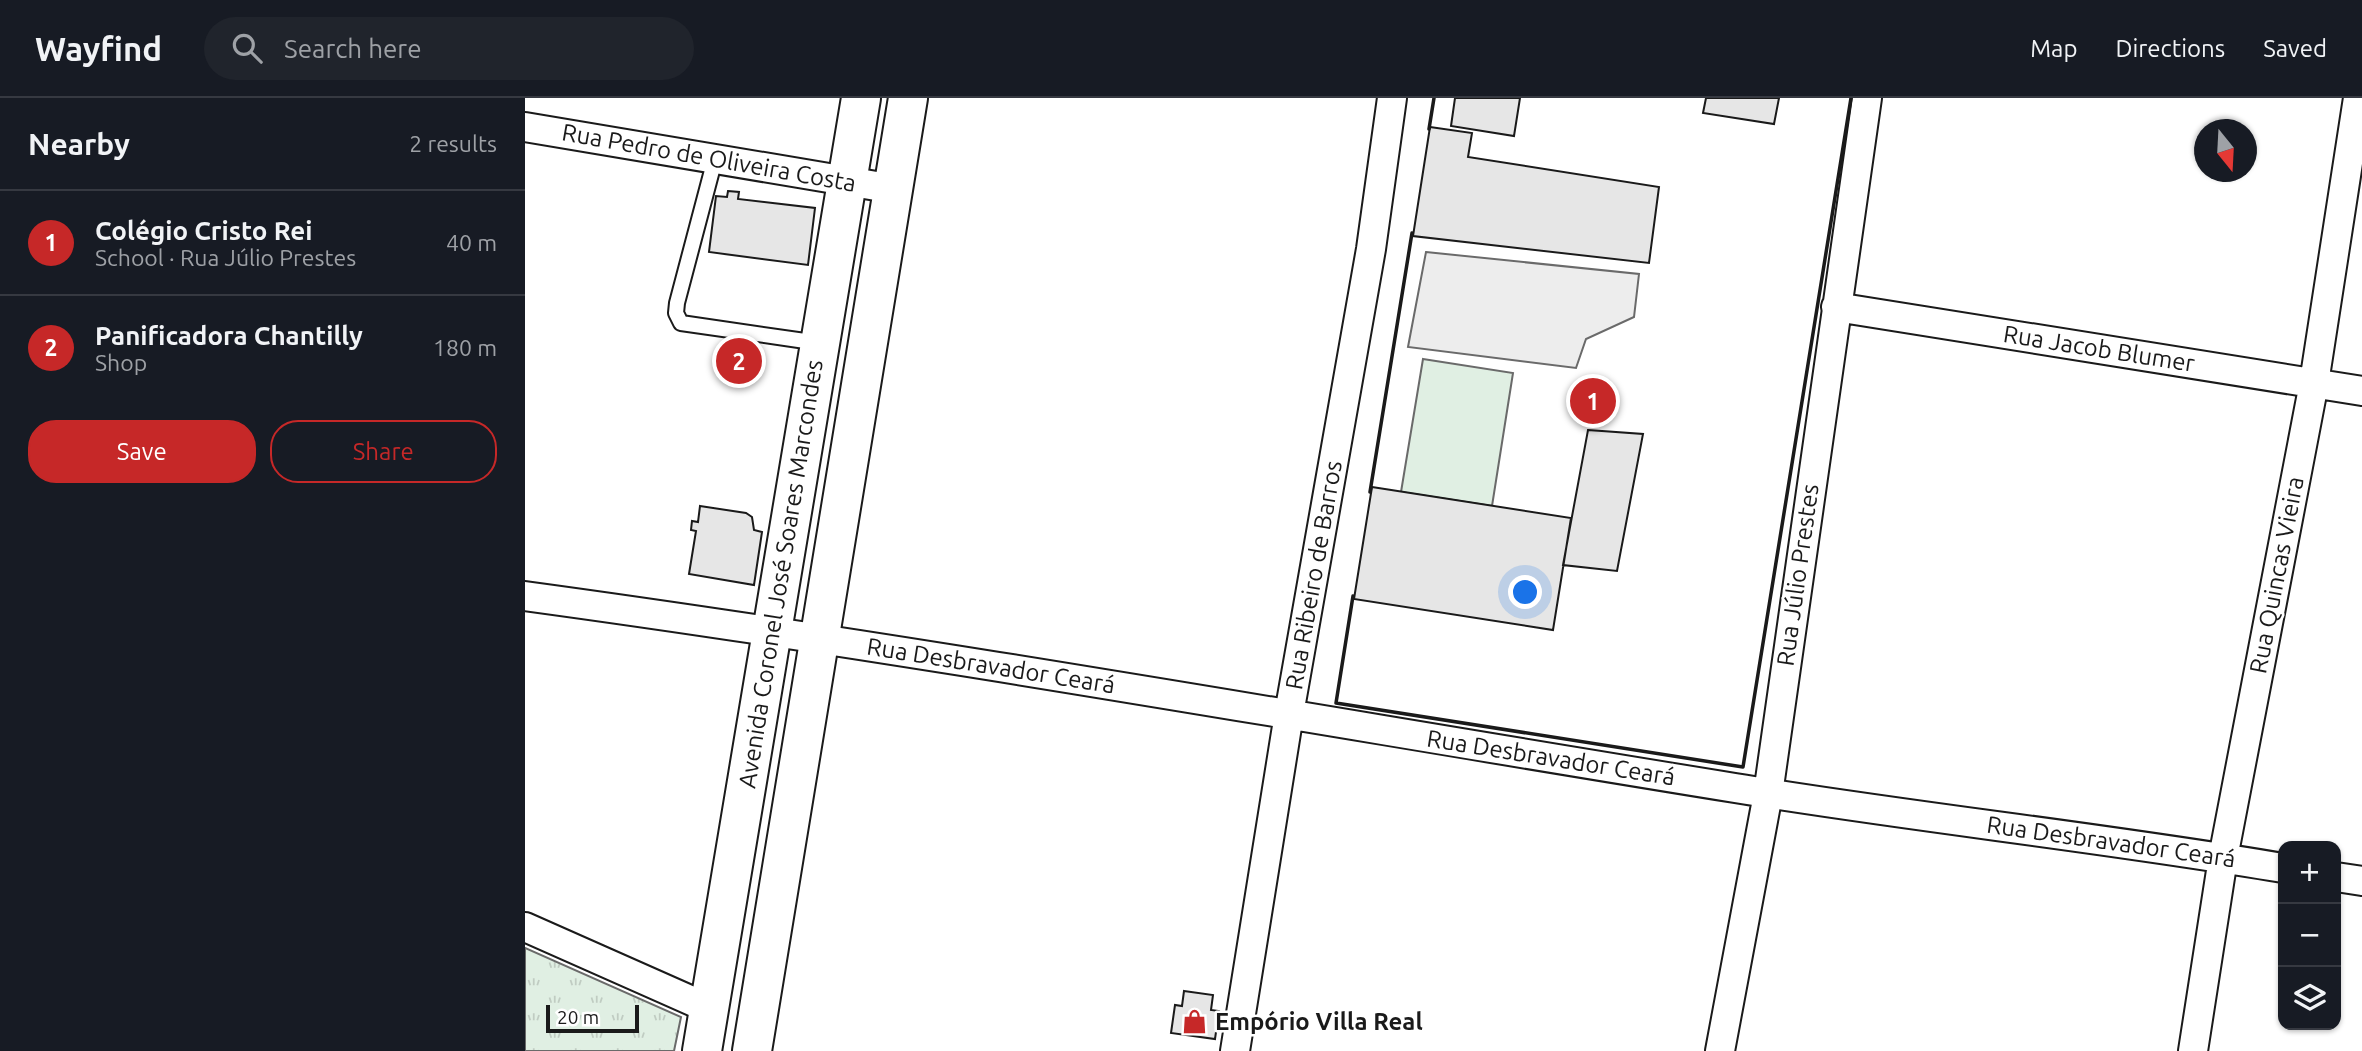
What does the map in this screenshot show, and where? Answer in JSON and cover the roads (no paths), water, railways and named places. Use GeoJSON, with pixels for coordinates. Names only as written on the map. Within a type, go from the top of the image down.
{"type":"FeatureCollection","features":[{"type":"Feature","properties":{"kind":"main road","name":"Avenida Coronel José Soares Marcondes"},"geometry":{"type":"LineString","coordinates":[[702,1051],[860,98]]}},
{"type":"Feature","properties":{"kind":"main road","name":"Avenida Coronel José Soares Marcondes"},"geometry":{"type":"LineString","coordinates":[[752,1051],[908,98]]}},
{"type":"Feature","properties":{"kind":"street","name":"Rua Ribeiro de Barros"},"geometry":{"type":"LineString","coordinates":[[1235,1051],[1289,714],[1371,249],[1392,98]]}},
{"type":"Feature","properties":{"kind":"street","name":"Rua Júlio Prestes"},"geometry":{"type":"LineString","coordinates":[[1720,1051],[1768,794],[1867,98]]}},
{"type":"Feature","properties":{"kind":"street","name":"Rua Quincas Vieira"},"geometry":{"type":"LineString","coordinates":[[2193,1051],[2223,858],[2314,383],[2358,98]]}},
{"type":"Feature","properties":{"kind":"street","name":"Rua Pedro de Oliveira Costa"},"geometry":{"type":"LineString","coordinates":[[525,127],[894,189]]}},
{"type":"Feature","properties":{"kind":"street","name":"Rua Jacob Blumer"},"geometry":{"type":"LineString","coordinates":[[1836,307],[2362,391]]}},
{"type":"Feature","properties":{"kind":"street","name":"Rua Desbravador Ceará"},"geometry":{"type":"LineString","coordinates":[[525,596],[772,630],[1768,794],[2278,867]]}},
{"type":"Feature","properties":{"kind":"street"},"geometry":{"type":"LineString","coordinates":[[2341,878],[2362,881]]}},
{"type":"Feature","properties":{"kind":"street"},"geometry":{"type":"LineString","coordinates":[[525,927],[709,1009]]}},
{"type":"Feature","properties":{"kind":"lane"},"geometry":{"type":"LineString","coordinates":[[715,159],[677,303],[676,313],[681,323],[820,344]]}},
{"type":"Feature","properties":{"kind":"place","name":"Panificadora Chantilly"},"geometry":{"type":"Point","coordinates":[739,361]}},
{"type":"Feature","properties":{"kind":"place","name":"Colégio Cristo Rei"},"geometry":{"type":"Point","coordinates":[1593,401]}},
{"type":"Feature","properties":{"kind":"place","name":"Empório Villa Real"},"geometry":{"type":"Point","coordinates":[1195,1022]}}]}
